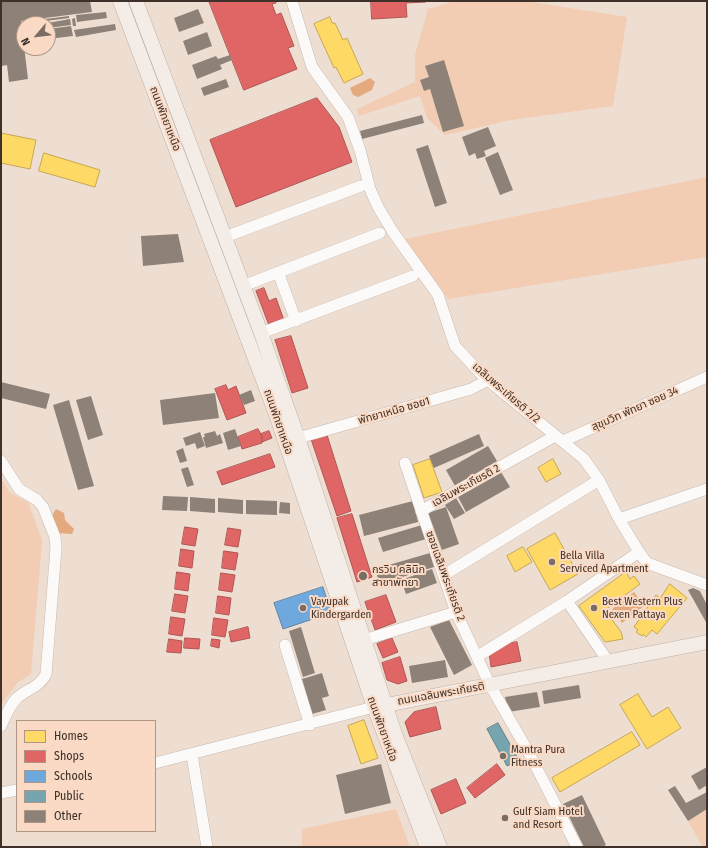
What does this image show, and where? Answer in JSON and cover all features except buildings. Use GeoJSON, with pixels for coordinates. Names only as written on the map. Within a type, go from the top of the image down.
{"type":"FeatureCollection","features":[{"type":"Feature","properties":{"kind":"main road","name":"ถนนพัทยาเหนือ"},"geometry":{"type":"LineString","coordinates":[[120,1],[277,417],[427,847]]}},
{"type":"Feature","properties":{"kind":"main road","name":"ถนนพัทยาเหนือ"},"geometry":{"type":"LineString","coordinates":[[136,1],[261,333],[298,438],[364,640],[379,706],[440,847]]}},
{"type":"Feature","properties":{"kind":"main road","name":"ถนนเฉลิมพระเกียรติ"},"geometry":{"type":"LineString","coordinates":[[379,706],[707,642]]}},
{"type":"Feature","properties":{"kind":"street","name":"เฉลิมพระเกียรติ 2/2"},"geometry":{"type":"LineString","coordinates":[[292,1],[312,68],[348,116],[360,150],[370,189],[378,207],[393,232],[438,295],[455,346],[488,380],[584,459],[599,480],[619,519],[647,563],[707,585]]}},
{"type":"Feature","properties":{"kind":"street"},"geometry":{"type":"LineString","coordinates":[[225,237],[361,186]]}},
{"type":"Feature","properties":{"kind":"street"},"geometry":{"type":"LineString","coordinates":[[243,286],[380,233]]}},
{"type":"Feature","properties":{"kind":"street"},"geometry":{"type":"LineString","coordinates":[[278,272],[296,321]]}},
{"type":"Feature","properties":{"kind":"street"},"geometry":{"type":"LineString","coordinates":[[261,333],[413,276]]}},
{"type":"Feature","properties":{"kind":"street","name":"สุขุมวิท พัทยา ซอย 34"},"geometry":{"type":"LineString","coordinates":[[559,438],[707,377]]}},
{"type":"Feature","properties":{"kind":"street","name":"พัทยาเหนือ ซอย1"},"geometry":{"type":"LineString","coordinates":[[298,438],[471,389],[488,380]]}},
{"type":"Feature","properties":{"kind":"street","name":"เฉลิมพระเกียรติ 2"},"geometry":{"type":"LineString","coordinates":[[405,463],[421,511],[559,438]]}},
{"type":"Feature","properties":{"kind":"street"},"geometry":{"type":"LineString","coordinates":[[1,461],[19,489],[37,500],[43,507],[55,537],[56,548],[46,674],[43,682],[16,699],[1,726]]}},
{"type":"Feature","properties":{"kind":"street"},"geometry":{"type":"LineString","coordinates":[[444,575],[599,480]]}},
{"type":"Feature","properties":{"kind":"street"},"geometry":{"type":"LineString","coordinates":[[619,519],[707,489]]}},
{"type":"Feature","properties":{"kind":"street","name":"ซอยเฉลิมพระเกียรติ 2"},"geometry":{"type":"LineString","coordinates":[[421,511],[456,612],[478,656],[490,685],[530,755],[577,847]]}},
{"type":"Feature","properties":{"kind":"street"},"geometry":{"type":"LineString","coordinates":[[478,656],[567,600],[639,552]]}},
{"type":"Feature","properties":{"kind":"street"},"geometry":{"type":"LineString","coordinates":[[567,600],[608,661]]}},
{"type":"Feature","properties":{"kind":"street"},"geometry":{"type":"LineString","coordinates":[[364,640],[456,612]]}},
{"type":"Feature","properties":{"kind":"street"},"geometry":{"type":"LineString","coordinates":[[285,645],[310,725]]}},
{"type":"Feature","properties":{"kind":"street","name":"ถนนเฉลิมพระเกียรติ"},"geometry":{"type":"LineString","coordinates":[[156,763],[310,725],[379,706]]}},
{"type":"Feature","properties":{"kind":"street"},"geometry":{"type":"LineString","coordinates":[[192,755],[207,847]]}},
{"type":"Feature","properties":{"kind":"street"},"geometry":{"type":"LineString","coordinates":[[1,793],[16,790]]}},
{"type":"Feature","properties":{"kind":"shaded area"},"geometry":{"type":"Polygon","coordinates":[[[455,1],[525,1],[627,17],[613,106],[511,120],[445,135],[427,118],[420,96],[359,116],[357,109],[415,82],[415,55],[428,9],[455,1]]]}},
{"type":"Feature","properties":{"kind":"shaded area"},"geometry":{"type":"Polygon","coordinates":[[[370,78],[375,82],[372,90],[358,97],[353,95],[350,88],[370,78]]]}},
{"type":"Feature","properties":{"kind":"shaded area"},"geometry":{"type":"Polygon","coordinates":[[[707,177],[707,257],[448,299],[405,239],[707,177]]]}},
{"type":"Feature","properties":{"kind":"shaded area"},"geometry":{"type":"Polygon","coordinates":[[[1,478],[10,493],[28,502],[42,540],[31,674],[17,683],[1,705],[1,478]]]}},
{"type":"Feature","properties":{"kind":"shaded area"},"geometry":{"type":"Polygon","coordinates":[[[56,509],[64,513],[65,520],[74,529],[72,534],[57,533],[51,517],[56,509]]]}},
{"type":"Feature","properties":{"kind":"shaded area"},"geometry":{"type":"Polygon","coordinates":[[[634,592],[644,606],[622,623],[612,609],[634,592]]]}},
{"type":"Feature","properties":{"kind":"shaded area"},"geometry":{"type":"Polygon","coordinates":[[[396,809],[410,847],[302,847],[302,829],[396,809]]]}},
{"type":"Feature","properties":{"kind":"shaded area"},"geometry":{"type":"Polygon","coordinates":[[[707,809],[707,847],[703,847],[688,821],[707,809]]]}},
{"type":"Feature","properties":{"kind":"place","name":"Bella Villa Serviced Apartment"},"geometry":{"type":"Point","coordinates":[552,562]}},
{"type":"Feature","properties":{"kind":"place","name":"กรวิน คลินิก สาขาพัทยา"},"geometry":{"type":"Point","coordinates":[363,576]}},
{"type":"Feature","properties":{"kind":"place","name":"Vayupak Kindergarden"},"geometry":{"type":"Point","coordinates":[303,608]}},
{"type":"Feature","properties":{"kind":"place","name":"Best Western Plus Nexen Pattaya"},"geometry":{"type":"Point","coordinates":[594,608]}},
{"type":"Feature","properties":{"kind":"place","name":"Mantra Pura Fitness"},"geometry":{"type":"Point","coordinates":[503,756]}},
{"type":"Feature","properties":{"kind":"place","name":"Gulf Siam Hotel and Resort"},"geometry":{"type":"Point","coordinates":[505,818]}}]}
